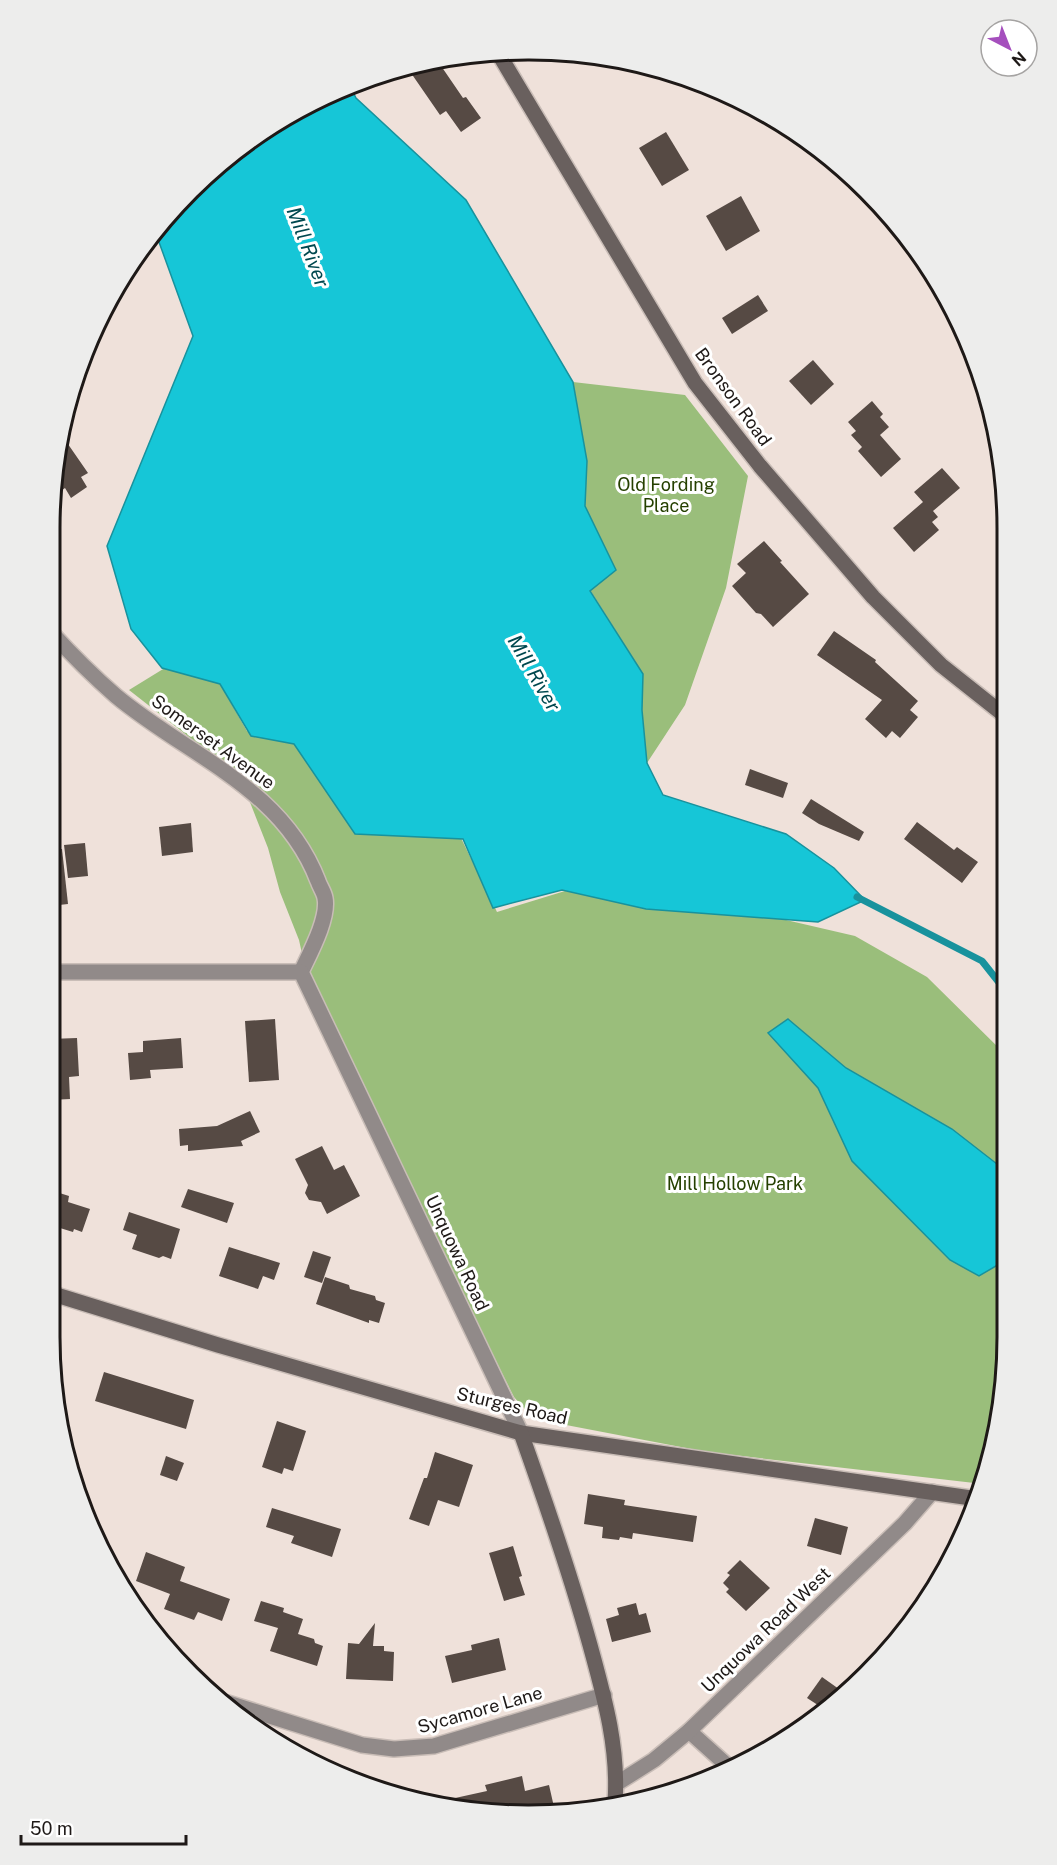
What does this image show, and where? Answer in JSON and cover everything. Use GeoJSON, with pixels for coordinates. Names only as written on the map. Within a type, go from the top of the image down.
{"type":"FeatureCollection","features":[{"type":"Feature","properties":{"kind":"main road","name":"Bronson Road"},"geometry":{"type":"LineString","coordinates":[[503,61],[695,383],[760,466],[873,597],[940,665],[997,710]]}},
{"type":"Feature","properties":{"kind":"main road","name":"Sturges Road"},"geometry":{"type":"LineString","coordinates":[[60,1296],[218,1345],[521,1433],[968,1497]]}},
{"type":"Feature","properties":{"kind":"main road","name":"Unquowa Road"},"geometry":{"type":"LineString","coordinates":[[521,1433],[570,1574],[604,1695],[612,1733],[615,1797]]}},
{"type":"Feature","properties":{"kind":"street","name":"Somerset Avenue"},"geometry":{"type":"LineString","coordinates":[[60,641],[116,696],[261,799],[286,824],[301,844],[326,899],[324,917],[302,972]]}},
{"type":"Feature","properties":{"kind":"street"},"geometry":{"type":"LineString","coordinates":[[60,972],[302,972]]}},
{"type":"Feature","properties":{"kind":"street","name":"Unquowa Road"},"geometry":{"type":"LineString","coordinates":[[302,972],[521,1433]]}},
{"type":"Feature","properties":{"kind":"street","name":"Unquowa Road West"},"geometry":{"type":"LineString","coordinates":[[616,1784],[654,1760],[688,1731],[905,1523],[932,1492]]}},
{"type":"Feature","properties":{"kind":"street","name":"Sycamore Lane"},"geometry":{"type":"LineString","coordinates":[[242,1708],[362,1745],[411,1749],[434,1746],[604,1695]]}},
{"type":"Feature","properties":{"kind":"street"},"geometry":{"type":"LineString","coordinates":[[688,1731],[724,1762]]}},
{"type":"Feature","properties":{"kind":"green space","name":"Old Fording Place"},"geometry":{"type":"Polygon","coordinates":[[[573,382],[685,395],[748,476],[726,588],[685,705],[647,763],[642,710],[643,674],[590,590],[616,570],[585,506],[587,461],[573,382]]]}},
{"type":"Feature","properties":{"kind":"green space","name":"Mill Hollow Park"},"geometry":{"type":"Polygon","coordinates":[[[168,666],[220,684],[247,731],[299,744],[461,838],[497,912],[565,891],[786,920],[855,936],[927,977],[997,1046],[996,1367],[988,1428],[973,1483],[707,1452],[540,1420],[523,1407],[514,1397],[312,999],[299,940],[280,892],[268,848],[240,777],[129,690],[168,666]]]}},
{"type":"Feature","properties":{"kind":"water"},"geometry":{"type":"Polygon","coordinates":[[[354,94],[466,200],[573,382],[587,461],[585,506],[616,570],[590,591],[643,674],[642,710],[647,763],[663,795],[786,834],[834,868],[865,900],[818,922],[646,909],[562,890],[493,908],[463,839],[355,834],[294,744],[251,736],[220,684],[162,668],[131,629],[107,546],[193,336],[159,241],[197,197],[243,157],[294,123],[321,108],[354,94]]]}},
{"type":"Feature","properties":{"kind":"water"},"geometry":{"type":"Polygon","coordinates":[[[788,1019],[846,1068],[952,1129],[997,1164],[997,1265],[979,1276],[950,1260],[852,1161],[818,1088],[768,1033],[788,1019]]]}},
{"type":"Feature","properties":{"kind":"building"},"geometry":{"type":"Polygon","coordinates":[[[443,68],[463,98],[466,97],[481,118],[461,132],[446,111],[440,115],[412,75],[443,68]]]}},
{"type":"Feature","properties":{"kind":"building"},"geometry":{"type":"Polygon","coordinates":[[[666,132],[689,170],[662,186],[639,148],[666,132]]]}},
{"type":"Feature","properties":{"kind":"building"},"geometry":{"type":"Polygon","coordinates":[[[741,196],[760,231],[726,251],[706,216],[741,196]]]}},
{"type":"Feature","properties":{"kind":"building"},"geometry":{"type":"Polygon","coordinates":[[[758,295],[768,311],[732,334],[722,318],[758,295]]]}},
{"type":"Feature","properties":{"kind":"building"},"geometry":{"type":"Polygon","coordinates":[[[813,360],[834,384],[811,405],[789,381],[813,360]]]}},
{"type":"Feature","properties":{"kind":"building"},"geometry":{"type":"Polygon","coordinates":[[[872,401],[883,414],[880,417],[889,427],[880,435],[901,459],[881,477],[858,451],[862,447],[851,435],[856,431],[848,422],[872,401]]]}},
{"type":"Feature","properties":{"kind":"building"},"geometry":{"type":"Polygon","coordinates":[[[68,444],[88,473],[81,477],[87,487],[71,498],[65,488],[62,490],[68,444]]]}},
{"type":"Feature","properties":{"kind":"building"},"geometry":{"type":"Polygon","coordinates":[[[942,468],[960,488],[933,511],[938,517],[932,522],[939,530],[914,552],[893,528],[923,502],[914,492],[942,468]]]}},
{"type":"Feature","properties":{"kind":"building"},"geometry":{"type":"Polygon","coordinates":[[[764,541],[809,594],[773,627],[761,614],[756,613],[732,586],[746,573],[737,564],[764,541]]]}},
{"type":"Feature","properties":{"kind":"building"},"geometry":{"type":"Polygon","coordinates":[[[834,631],[876,660],[875,662],[918,701],[910,710],[918,717],[900,738],[892,731],[886,738],[865,719],[882,700],[817,655],[834,631]]]}},
{"type":"Feature","properties":{"kind":"building"},"geometry":{"type":"Polygon","coordinates":[[[750,769],[788,783],[783,798],[745,785],[750,769]]]}},
{"type":"Feature","properties":{"kind":"building"},"geometry":{"type":"Polygon","coordinates":[[[811,799],[864,832],[859,841],[819,824],[802,813],[811,799]]]}},
{"type":"Feature","properties":{"kind":"building"},"geometry":{"type":"Polygon","coordinates":[[[917,822],[954,850],[957,847],[978,862],[962,883],[904,839],[917,822]]]}},
{"type":"Feature","properties":{"kind":"building"},"geometry":{"type":"Polygon","coordinates":[[[191,823],[193,852],[162,856],[159,827],[191,823]]]}},
{"type":"Feature","properties":{"kind":"building"},"geometry":{"type":"Polygon","coordinates":[[[85,843],[88,876],[68,878],[64,845],[85,843]]]}},
{"type":"Feature","properties":{"kind":"building"},"geometry":{"type":"Polygon","coordinates":[[[60,849],[62,849],[68,904],[60,905],[60,849]]]}},
{"type":"Feature","properties":{"kind":"building"},"geometry":{"type":"Polygon","coordinates":[[[275,1019],[279,1080],[249,1082],[245,1021],[275,1019]]]}},
{"type":"Feature","properties":{"kind":"building"},"geometry":{"type":"Polygon","coordinates":[[[77,1038],[79,1076],[69,1077],[70,1099],[60,1100],[60,1039],[77,1038]]]}},
{"type":"Feature","properties":{"kind":"building"},"geometry":{"type":"Polygon","coordinates":[[[181,1038],[183,1068],[150,1070],[151,1078],[130,1080],[128,1053],[143,1052],[143,1041],[181,1038]]]}},
{"type":"Feature","properties":{"kind":"building"},"geometry":{"type":"Polygon","coordinates":[[[250,1111],[260,1132],[241,1141],[243,1146],[188,1151],[188,1145],[180,1146],[179,1129],[217,1126],[250,1111]]]}},
{"type":"Feature","properties":{"kind":"building"},"geometry":{"type":"Polygon","coordinates":[[[322,1146],[334,1170],[344,1165],[360,1196],[327,1214],[321,1202],[309,1200],[305,1193],[308,1185],[295,1159],[322,1146]]]}},
{"type":"Feature","properties":{"kind":"building"},"geometry":{"type":"Polygon","coordinates":[[[188,1189],[234,1203],[227,1223],[181,1207],[188,1189]]]}},
{"type":"Feature","properties":{"kind":"building"},"geometry":{"type":"Polygon","coordinates":[[[60,1193],[69,1196],[68,1202],[90,1209],[82,1232],[74,1229],[73,1232],[60,1228],[60,1193]]]}},
{"type":"Feature","properties":{"kind":"building"},"geometry":{"type":"Polygon","coordinates":[[[129,1212],[180,1229],[171,1259],[163,1256],[159,1258],[132,1249],[137,1235],[123,1230],[129,1212]]]}},
{"type":"Feature","properties":{"kind":"building"},"geometry":{"type":"Polygon","coordinates":[[[229,1247],[280,1263],[274,1280],[263,1276],[258,1289],[219,1276],[229,1247]]]}},
{"type":"Feature","properties":{"kind":"building"},"geometry":{"type":"Polygon","coordinates":[[[313,1251],[331,1257],[322,1283],[304,1277],[313,1251]]]}},
{"type":"Feature","properties":{"kind":"building"},"geometry":{"type":"Polygon","coordinates":[[[325,1277],[349,1285],[350,1289],[375,1296],[376,1300],[385,1303],[379,1323],[369,1320],[369,1323],[316,1304],[325,1277]]]}},
{"type":"Feature","properties":{"kind":"building"},"geometry":{"type":"Polygon","coordinates":[[[104,1372],[194,1400],[186,1429],[95,1401],[104,1372]]]}},
{"type":"Feature","properties":{"kind":"building"},"geometry":{"type":"Polygon","coordinates":[[[277,1421],[306,1431],[293,1471],[284,1468],[282,1474],[262,1467],[277,1421]]]}},
{"type":"Feature","properties":{"kind":"building"},"geometry":{"type":"Polygon","coordinates":[[[435,1452],[473,1465],[459,1507],[438,1500],[429,1526],[409,1519],[424,1478],[427,1478],[435,1452]]]}},
{"type":"Feature","properties":{"kind":"building"},"geometry":{"type":"Polygon","coordinates":[[[166,1456],[184,1463],[177,1481],[160,1475],[166,1456]]]}},
{"type":"Feature","properties":{"kind":"building"},"geometry":{"type":"Polygon","coordinates":[[[588,1494],[625,1500],[624,1505],[697,1516],[693,1542],[633,1533],[632,1539],[602,1538],[603,1527],[584,1524],[588,1494]]]}},
{"type":"Feature","properties":{"kind":"building"},"geometry":{"type":"Polygon","coordinates":[[[272,1508],[341,1529],[332,1557],[291,1543],[294,1536],[266,1527],[272,1508]]]}},
{"type":"Feature","properties":{"kind":"building"},"geometry":{"type":"Polygon","coordinates":[[[815,1518],[848,1527],[841,1555],[807,1546],[815,1518]]]}},
{"type":"Feature","properties":{"kind":"building"},"geometry":{"type":"Polygon","coordinates":[[[513,1546],[525,1595],[504,1601],[489,1553],[513,1546]]]}},
{"type":"Feature","properties":{"kind":"building"},"geometry":{"type":"Polygon","coordinates":[[[146,1552],[185,1567],[180,1581],[230,1599],[222,1621],[198,1612],[194,1620],[164,1609],[170,1594],[136,1581],[146,1552]]]}},
{"type":"Feature","properties":{"kind":"building"},"geometry":{"type":"Polygon","coordinates":[[[740,1560],[770,1588],[746,1611],[726,1592],[729,1589],[723,1583],[730,1575],[727,1573],[740,1560]]]}},
{"type":"Feature","properties":{"kind":"building"},"geometry":{"type":"Polygon","coordinates":[[[261,1601],[284,1608],[283,1612],[303,1619],[298,1634],[314,1639],[315,1643],[323,1646],[317,1666],[270,1651],[278,1628],[254,1621],[261,1601]]]}},
{"type":"Feature","properties":{"kind":"building"},"geometry":{"type":"Polygon","coordinates":[[[636,1603],[639,1615],[646,1613],[651,1632],[612,1642],[606,1619],[619,1615],[617,1608],[636,1603]]]}},
{"type":"Feature","properties":{"kind":"building"},"geometry":{"type":"Polygon","coordinates":[[[375,1623],[373,1646],[384,1646],[384,1651],[394,1652],[393,1681],[346,1679],[348,1643],[359,1644],[375,1623]]]}},
{"type":"Feature","properties":{"kind":"building"},"geometry":{"type":"Polygon","coordinates":[[[499,1638],[506,1670],[452,1683],[445,1656],[472,1650],[471,1645],[499,1638]]]}},
{"type":"Feature","properties":{"kind":"building"},"geometry":{"type":"Polygon","coordinates":[[[822,1677],[838,1688],[818,1705],[807,1698],[822,1677]]]}},
{"type":"Feature","properties":{"kind":"building"},"geometry":{"type":"Polygon","coordinates":[[[522,1776],[525,1791],[549,1785],[553,1804],[498,1804],[452,1799],[487,1791],[485,1785],[522,1776]]]}},
{"type":"Feature","properties":{"kind":"waterway","name":"Mill River"},"geometry":{"type":"LineString","coordinates":[[857,897],[982,961],[997,980]]}}]}
